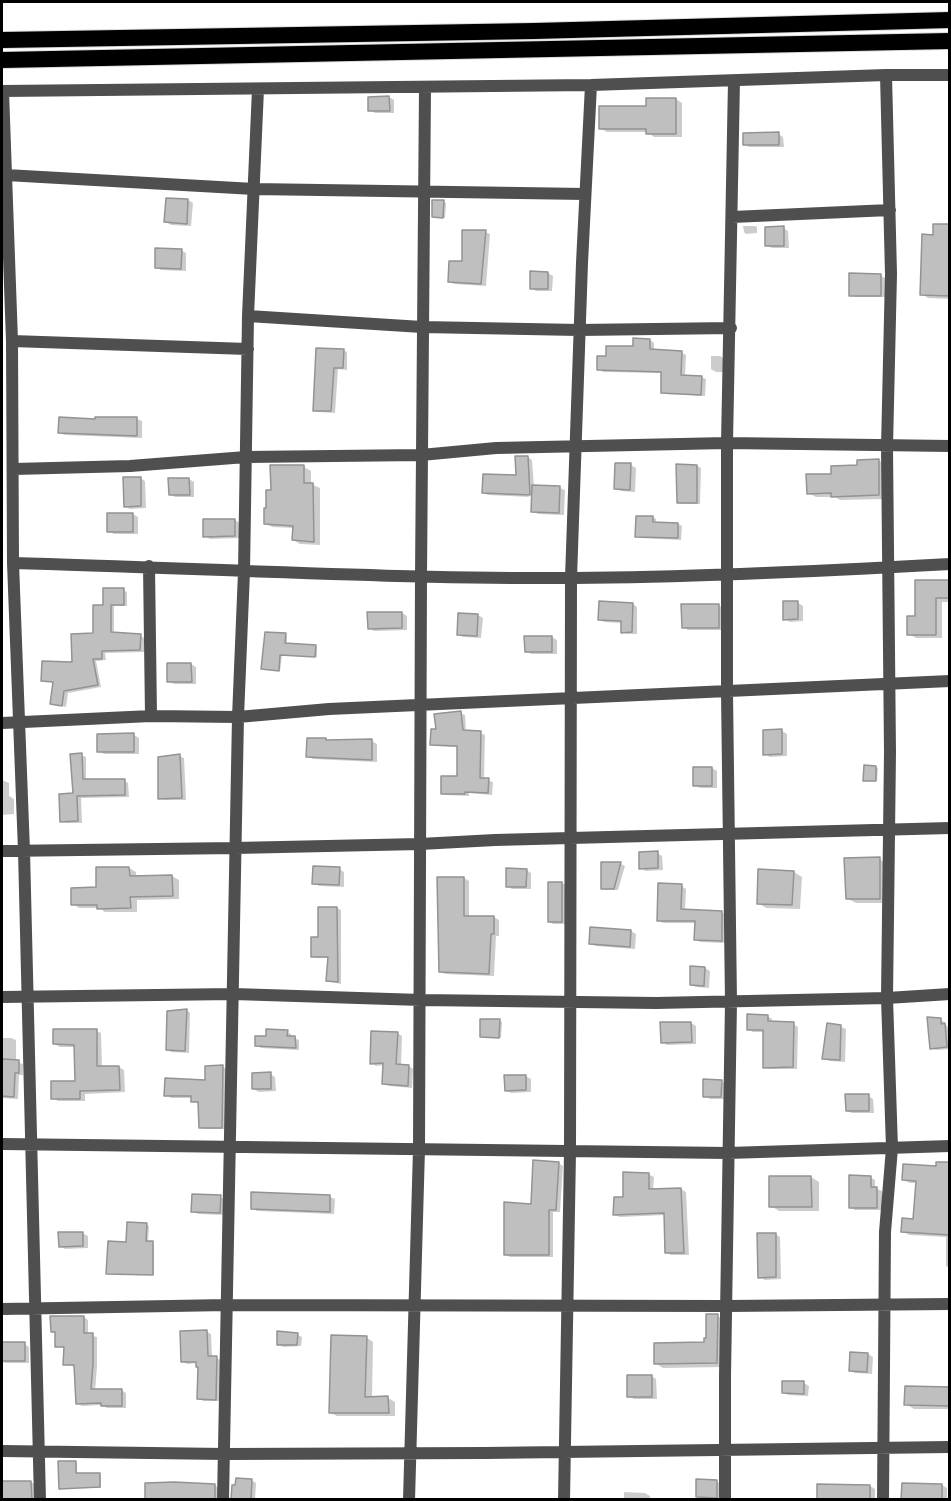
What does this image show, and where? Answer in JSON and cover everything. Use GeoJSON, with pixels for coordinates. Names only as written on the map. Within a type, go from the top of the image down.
{"type":"FeatureCollection","features":[{"type":"Feature","properties":{"kind":"highway"},"geometry":{"type":"LineString","coordinates":[[2,40],[950,21]]}},
{"type":"Feature","properties":{"kind":"highway"},"geometry":{"type":"LineString","coordinates":[[2,60],[950,41]]}},
{"type":"Feature","properties":{"kind":"street"},"geometry":{"type":"LineString","coordinates":[[883,1500],[885,1232],[892,1148],[887,998],[890,831],[887,447],[891,354],[886,75]]}},
{"type":"Feature","properties":{"kind":"street"},"geometry":{"type":"LineString","coordinates":[[40,1500],[24,851],[13,563],[7,521],[14,469],[12,341],[2,91],[425,88],[950,75]]}},
{"type":"Feature","properties":{"kind":"street"},"geometry":{"type":"LineString","coordinates":[[725,1500],[731,1002],[727,443],[734,81]]}},
{"type":"Feature","properties":{"kind":"street"},"geometry":{"type":"LineString","coordinates":[[564,1500],[570,1152],[571,578],[579,330],[591,85]]}},
{"type":"Feature","properties":{"kind":"street"},"geometry":{"type":"LineString","coordinates":[[408,1500],[415,1306],[421,1000],[422,327],[425,88]]}},
{"type":"Feature","properties":{"kind":"street"},"geometry":{"type":"LineString","coordinates":[[223,1500],[238,717],[248,316],[258,89]]}},
{"type":"Feature","properties":{"kind":"street"},"geometry":{"type":"LineString","coordinates":[[6,175],[254,189],[585,194]]}},
{"type":"Feature","properties":{"kind":"street"},"geometry":{"type":"LineString","coordinates":[[732,218],[890,210]]}},
{"type":"Feature","properties":{"kind":"street"},"geometry":{"type":"LineString","coordinates":[[248,316],[422,327],[579,330],[731,328]]}},
{"type":"Feature","properties":{"kind":"street"},"geometry":{"type":"LineString","coordinates":[[12,341],[248,349]]}},
{"type":"Feature","properties":{"kind":"street"},"geometry":{"type":"LineString","coordinates":[[14,469],[130,466],[246,458],[422,455],[496,448],[727,443],[887,447],[950,446]]}},
{"type":"Feature","properties":{"kind":"street"},"geometry":{"type":"LineString","coordinates":[[13,563],[149,566],[243,572],[571,578],[728,576],[950,564]]}},
{"type":"Feature","properties":{"kind":"street"},"geometry":{"type":"LineString","coordinates":[[149,566],[151,716]]}},
{"type":"Feature","properties":{"kind":"street"},"geometry":{"type":"LineString","coordinates":[[2,723],[151,716],[238,717],[421,704],[950,681]]}},
{"type":"Feature","properties":{"kind":"street"},"geometry":{"type":"LineString","coordinates":[[2,851],[420,844],[950,828]]}},
{"type":"Feature","properties":{"kind":"street"},"geometry":{"type":"LineString","coordinates":[[2,997],[234,994],[570,1003],[731,1002],[950,994]]}},
{"type":"Feature","properties":{"kind":"street"},"geometry":{"type":"LineString","coordinates":[[2,1144],[728,1153],[950,1146]]}},
{"type":"Feature","properties":{"kind":"street"},"geometry":{"type":"LineString","coordinates":[[2,1310],[227,1305],[885,1306],[950,1304]]}},
{"type":"Feature","properties":{"kind":"street"},"geometry":{"type":"LineString","coordinates":[[2,1451],[225,1454],[565,1453],[725,1449],[950,1448]]}},
{"type":"Feature","properties":{"kind":"building"},"geometry":{"type":"Polygon","coordinates":[[[389,96],[390,111],[368,111],[368,97],[389,96]]]}},
{"type":"Feature","properties":{"kind":"building"},"geometry":{"type":"Polygon","coordinates":[[[646,98],[676,98],[676,134],[646,134],[646,129],[599,129],[599,106],[646,106],[646,98]]]}},
{"type":"Feature","properties":{"kind":"building"},"geometry":{"type":"Polygon","coordinates":[[[779,132],[779,145],[743,145],[743,133],[779,132]]]}},
{"type":"Feature","properties":{"kind":"building"},"geometry":{"type":"Polygon","coordinates":[[[166,198],[188,199],[187,224],[164,222],[166,198]]]}},
{"type":"Feature","properties":{"kind":"building"},"geometry":{"type":"Polygon","coordinates":[[[432,200],[444,200],[443,218],[432,217],[432,200]]]}},
{"type":"Feature","properties":{"kind":"building"},"geometry":{"type":"Polygon","coordinates":[[[933,224],[950,224],[950,296],[920,295],[922,234],[933,235],[933,224]]]}},
{"type":"Feature","properties":{"kind":"building"},"geometry":{"type":"Polygon","coordinates":[[[784,226],[784,246],[765,246],[765,227],[784,226]]]}},
{"type":"Feature","properties":{"kind":"building"},"geometry":{"type":"Polygon","coordinates":[[[462,230],[486,230],[481,284],[448,282],[449,261],[462,261],[462,230]]]}},
{"type":"Feature","properties":{"kind":"building"},"geometry":{"type":"Polygon","coordinates":[[[155,248],[182,249],[181,269],[155,268],[155,248]]]}},
{"type":"Feature","properties":{"kind":"building"},"geometry":{"type":"Polygon","coordinates":[[[530,271],[548,272],[548,289],[530,289],[530,271]]]}},
{"type":"Feature","properties":{"kind":"building"},"geometry":{"type":"Polygon","coordinates":[[[849,273],[881,274],[881,296],[849,296],[849,273]]]}},
{"type":"Feature","properties":{"kind":"building"},"geometry":{"type":"Polygon","coordinates":[[[633,338],[650,339],[650,349],[682,351],[681,375],[702,376],[701,395],[661,393],[661,372],[597,370],[597,356],[606,356],[606,346],[633,346],[633,338]]]}},
{"type":"Feature","properties":{"kind":"building"},"geometry":{"type":"Polygon","coordinates":[[[316,348],[344,349],[343,368],[334,368],[331,411],[313,411],[316,348]]]}},
{"type":"Feature","properties":{"kind":"building"},"geometry":{"type":"Polygon","coordinates":[[[59,417],[95,419],[95,417],[137,417],[137,436],[58,433],[59,417]]]}},
{"type":"Feature","properties":{"kind":"building"},"geometry":{"type":"Polygon","coordinates":[[[515,456],[528,456],[530,495],[482,493],[483,474],[516,475],[515,456]]]}},
{"type":"Feature","properties":{"kind":"building"},"geometry":{"type":"Polygon","coordinates":[[[879,459],[879,495],[831,497],[831,493],[807,494],[806,474],[831,474],[831,466],[857,465],[857,460],[879,459]]]}},
{"type":"Feature","properties":{"kind":"building"},"geometry":{"type":"Polygon","coordinates":[[[615,463],[631,463],[630,490],[614,489],[615,463]]]}},
{"type":"Feature","properties":{"kind":"building"},"geometry":{"type":"Polygon","coordinates":[[[676,464],[697,465],[697,503],[677,503],[676,464]]]}},
{"type":"Feature","properties":{"kind":"building"},"geometry":{"type":"Polygon","coordinates":[[[270,465],[304,465],[304,483],[313,483],[314,542],[292,540],[293,526],[264,524],[266,490],[271,490],[270,465]]]}},
{"type":"Feature","properties":{"kind":"building"},"geometry":{"type":"Polygon","coordinates":[[[123,477],[141,477],[141,506],[124,507],[123,477]]]}},
{"type":"Feature","properties":{"kind":"building"},"geometry":{"type":"Polygon","coordinates":[[[168,478],[189,478],[190,495],[169,495],[168,478]]]}},
{"type":"Feature","properties":{"kind":"building"},"geometry":{"type":"Polygon","coordinates":[[[532,485],[560,486],[559,513],[531,512],[532,485]]]}},
{"type":"Feature","properties":{"kind":"building"},"geometry":{"type":"Polygon","coordinates":[[[107,513],[133,513],[133,532],[107,532],[107,513]]]}},
{"type":"Feature","properties":{"kind":"building"},"geometry":{"type":"Polygon","coordinates":[[[636,516],[653,516],[653,522],[678,523],[678,538],[635,537],[636,516]]]}},
{"type":"Feature","properties":{"kind":"building"},"geometry":{"type":"Polygon","coordinates":[[[203,519],[235,519],[235,536],[203,537],[203,519]]]}},
{"type":"Feature","properties":{"kind":"building"},"geometry":{"type":"Polygon","coordinates":[[[915,580],[950,580],[950,598],[936,598],[936,635],[907,635],[907,616],[915,616],[915,580]]]}},
{"type":"Feature","properties":{"kind":"building"},"geometry":{"type":"Polygon","coordinates":[[[103,588],[124,588],[124,605],[111,605],[111,632],[141,634],[140,650],[102,651],[102,659],[93,659],[98,685],[64,691],[62,706],[50,704],[53,682],[41,681],[42,661],[72,662],[71,634],[93,633],[93,605],[103,605],[103,588]]]}},
{"type":"Feature","properties":{"kind":"building"},"geometry":{"type":"Polygon","coordinates":[[[599,601],[633,603],[632,632],[621,633],[621,621],[598,620],[599,601]]]}},
{"type":"Feature","properties":{"kind":"building"},"geometry":{"type":"Polygon","coordinates":[[[783,601],[798,601],[798,619],[783,620],[783,601]]]}},
{"type":"Feature","properties":{"kind":"building"},"geometry":{"type":"Polygon","coordinates":[[[681,604],[719,604],[719,628],[682,628],[681,604]]]}},
{"type":"Feature","properties":{"kind":"building"},"geometry":{"type":"Polygon","coordinates":[[[367,612],[402,612],[402,628],[368,629],[367,612]]]}},
{"type":"Feature","properties":{"kind":"building"},"geometry":{"type":"Polygon","coordinates":[[[458,613],[478,614],[477,636],[457,635],[458,613]]]}},
{"type":"Feature","properties":{"kind":"building"},"geometry":{"type":"Polygon","coordinates":[[[265,632],[286,633],[285,643],[316,645],[315,657],[280,655],[279,671],[261,669],[265,632]]]}},
{"type":"Feature","properties":{"kind":"building"},"geometry":{"type":"Polygon","coordinates":[[[524,636],[552,636],[552,652],[525,652],[524,636]]]}},
{"type":"Feature","properties":{"kind":"building"},"geometry":{"type":"Polygon","coordinates":[[[167,663],[191,663],[192,682],[167,682],[167,663]]]}},
{"type":"Feature","properties":{"kind":"building"},"geometry":{"type":"Polygon","coordinates":[[[461,711],[463,730],[481,731],[480,778],[489,778],[488,793],[441,794],[441,776],[457,776],[457,746],[430,745],[431,729],[436,729],[434,714],[461,711]]]}},
{"type":"Feature","properties":{"kind":"building"},"geometry":{"type":"Polygon","coordinates":[[[782,729],[782,754],[763,755],[763,730],[782,729]]]}},
{"type":"Feature","properties":{"kind":"building"},"geometry":{"type":"Polygon","coordinates":[[[134,733],[134,752],[97,752],[97,734],[134,733]]]}},
{"type":"Feature","properties":{"kind":"building"},"geometry":{"type":"Polygon","coordinates":[[[307,738],[372,739],[372,760],[306,757],[307,738]]]}},
{"type":"Feature","properties":{"kind":"building"},"geometry":{"type":"Polygon","coordinates":[[[82,753],[83,779],[125,779],[125,795],[77,796],[78,821],[60,822],[59,794],[73,793],[70,754],[82,753]]]}},
{"type":"Feature","properties":{"kind":"building"},"geometry":{"type":"Polygon","coordinates":[[[180,754],[182,798],[158,799],[158,757],[180,754]]]}},
{"type":"Feature","properties":{"kind":"building"},"geometry":{"type":"Polygon","coordinates":[[[864,765],[876,766],[876,781],[863,781],[864,765]]]}},
{"type":"Feature","properties":{"kind":"building"},"geometry":{"type":"Polygon","coordinates":[[[693,767],[712,767],[712,786],[693,786],[693,767]]]}},
{"type":"Feature","properties":{"kind":"building"},"geometry":{"type":"Polygon","coordinates":[[[658,851],[658,868],[639,869],[639,852],[658,851]]]}},
{"type":"Feature","properties":{"kind":"building"},"geometry":{"type":"Polygon","coordinates":[[[880,857],[880,899],[846,899],[844,858],[880,857]]]}},
{"type":"Feature","properties":{"kind":"building"},"geometry":{"type":"Polygon","coordinates":[[[601,862],[621,862],[614,889],[601,889],[601,862]]]}},
{"type":"Feature","properties":{"kind":"building"},"geometry":{"type":"Polygon","coordinates":[[[313,866],[340,867],[339,885],[312,884],[313,866]]]}},
{"type":"Feature","properties":{"kind":"building"},"geometry":{"type":"Polygon","coordinates":[[[96,867],[129,867],[130,876],[172,875],[173,896],[130,897],[131,908],[97,909],[97,905],[71,905],[71,888],[96,887],[96,867]]]}},
{"type":"Feature","properties":{"kind":"building"},"geometry":{"type":"Polygon","coordinates":[[[506,868],[527,869],[526,887],[506,887],[506,868]]]}},
{"type":"Feature","properties":{"kind":"building"},"geometry":{"type":"Polygon","coordinates":[[[758,869],[794,871],[792,905],[757,904],[758,869]]]}},
{"type":"Feature","properties":{"kind":"building"},"geometry":{"type":"Polygon","coordinates":[[[437,877],[464,877],[464,916],[494,916],[489,974],[439,972],[437,877]]]}},
{"type":"Feature","properties":{"kind":"building"},"geometry":{"type":"Polygon","coordinates":[[[548,882],[562,882],[562,922],[548,922],[548,882]]]}},
{"type":"Feature","properties":{"kind":"building"},"geometry":{"type":"Polygon","coordinates":[[[658,883],[682,884],[681,909],[722,911],[722,941],[694,940],[695,921],[657,921],[658,883]]]}},
{"type":"Feature","properties":{"kind":"building"},"geometry":{"type":"Polygon","coordinates":[[[318,907],[337,907],[338,982],[326,981],[328,957],[311,957],[311,937],[318,937],[318,907]]]}},
{"type":"Feature","properties":{"kind":"building"},"geometry":{"type":"Polygon","coordinates":[[[590,927],[631,930],[630,947],[589,944],[590,927]]]}},
{"type":"Feature","properties":{"kind":"building"},"geometry":{"type":"Polygon","coordinates":[[[690,966],[705,967],[704,986],[690,985],[690,966]]]}},
{"type":"Feature","properties":{"kind":"building"},"geometry":{"type":"Polygon","coordinates":[[[187,1009],[185,1051],[166,1050],[167,1011],[187,1009]]]}},
{"type":"Feature","properties":{"kind":"building"},"geometry":{"type":"Polygon","coordinates":[[[747,1014],[768,1015],[768,1021],[794,1022],[793,1067],[763,1068],[763,1030],[747,1030],[747,1014]]]}},
{"type":"Feature","properties":{"kind":"building"},"geometry":{"type":"Polygon","coordinates":[[[927,1017],[941,1018],[941,1024],[945,1023],[947,1047],[930,1049],[927,1017]]]}},
{"type":"Feature","properties":{"kind":"building"},"geometry":{"type":"Polygon","coordinates":[[[480,1019],[500,1019],[499,1038],[480,1037],[480,1019]]]}},
{"type":"Feature","properties":{"kind":"building"},"geometry":{"type":"Polygon","coordinates":[[[660,1022],[691,1022],[692,1042],[661,1043],[660,1022]]]}},
{"type":"Feature","properties":{"kind":"building"},"geometry":{"type":"Polygon","coordinates":[[[827,1023],[841,1025],[840,1060],[822,1059],[827,1023]]]}},
{"type":"Feature","properties":{"kind":"building"},"geometry":{"type":"Polygon","coordinates":[[[53,1029],[97,1029],[97,1066],[119,1066],[120,1090],[80,1091],[80,1099],[51,1099],[51,1081],[75,1081],[74,1045],[53,1044],[53,1029]]]}},
{"type":"Feature","properties":{"kind":"building"},"geometry":{"type":"Polygon","coordinates":[[[266,1029],[288,1030],[287,1036],[295,1036],[296,1048],[255,1046],[255,1036],[266,1036],[266,1029]]]}},
{"type":"Feature","properties":{"kind":"building"},"geometry":{"type":"Polygon","coordinates":[[[371,1031],[398,1032],[396,1064],[409,1065],[408,1086],[382,1084],[383,1063],[370,1064],[371,1031]]]}},
{"type":"Feature","properties":{"kind":"building"},"geometry":{"type":"Polygon","coordinates":[[[2,1059],[19,1060],[19,1073],[15,1073],[14,1097],[2,1096],[2,1059]]]}},
{"type":"Feature","properties":{"kind":"building"},"geometry":{"type":"Polygon","coordinates":[[[223,1065],[222,1128],[199,1128],[198,1102],[191,1102],[191,1096],[164,1096],[165,1078],[205,1080],[205,1066],[223,1065]]]}},
{"type":"Feature","properties":{"kind":"building"},"geometry":{"type":"Polygon","coordinates":[[[271,1072],[271,1089],[252,1089],[252,1073],[271,1072]]]}},
{"type":"Feature","properties":{"kind":"building"},"geometry":{"type":"Polygon","coordinates":[[[504,1075],[526,1075],[526,1090],[505,1091],[504,1075]]]}},
{"type":"Feature","properties":{"kind":"building"},"geometry":{"type":"Polygon","coordinates":[[[703,1079],[722,1080],[721,1097],[703,1097],[703,1079]]]}},
{"type":"Feature","properties":{"kind":"building"},"geometry":{"type":"Polygon","coordinates":[[[845,1094],[869,1094],[869,1111],[846,1111],[845,1094]]]}},
{"type":"Feature","properties":{"kind":"building"},"geometry":{"type":"Polygon","coordinates":[[[533,1160],[559,1162],[556,1210],[549,1210],[549,1255],[504,1255],[504,1202],[531,1204],[533,1160]]]}},
{"type":"Feature","properties":{"kind":"building"},"geometry":{"type":"Polygon","coordinates":[[[936,1162],[950,1162],[950,1235],[901,1232],[902,1218],[913,1219],[916,1181],[902,1180],[903,1164],[936,1166],[936,1162]]]}},
{"type":"Feature","properties":{"kind":"building"},"geometry":{"type":"Polygon","coordinates":[[[623,1172],[649,1173],[649,1189],[681,1188],[684,1253],[665,1253],[664,1213],[613,1215],[614,1197],[623,1197],[623,1172]]]}},
{"type":"Feature","properties":{"kind":"building"},"geometry":{"type":"Polygon","coordinates":[[[849,1175],[871,1176],[871,1187],[877,1187],[877,1208],[849,1208],[849,1175]]]}},
{"type":"Feature","properties":{"kind":"building"},"geometry":{"type":"Polygon","coordinates":[[[769,1176],[811,1176],[812,1207],[769,1207],[769,1176]]]}},
{"type":"Feature","properties":{"kind":"building"},"geometry":{"type":"Polygon","coordinates":[[[251,1192],[330,1195],[330,1212],[251,1209],[251,1192]]]}},
{"type":"Feature","properties":{"kind":"building"},"geometry":{"type":"Polygon","coordinates":[[[192,1194],[221,1195],[220,1213],[191,1212],[192,1194]]]}},
{"type":"Feature","properties":{"kind":"building"},"geometry":{"type":"Polygon","coordinates":[[[127,1222],[147,1223],[146,1241],[153,1241],[153,1275],[106,1274],[108,1241],[126,1242],[127,1222]]]}},
{"type":"Feature","properties":{"kind":"building"},"geometry":{"type":"Polygon","coordinates":[[[58,1232],[83,1232],[83,1246],[59,1247],[58,1232]]]}},
{"type":"Feature","properties":{"kind":"building"},"geometry":{"type":"Polygon","coordinates":[[[757,1233],[776,1233],[776,1277],[758,1278],[757,1233]]]}},
{"type":"Feature","properties":{"kind":"building"},"geometry":{"type":"Polygon","coordinates":[[[706,1314],[718,1314],[717,1363],[654,1364],[654,1343],[704,1342],[706,1314]]]}},
{"type":"Feature","properties":{"kind":"building"},"geometry":{"type":"Polygon","coordinates":[[[50,1316],[84,1316],[84,1333],[93,1333],[91,1389],[122,1389],[122,1406],[101,1406],[101,1403],[76,1404],[74,1365],[63,1365],[64,1347],[55,1347],[55,1332],[51,1332],[50,1316]]]}},
{"type":"Feature","properties":{"kind":"building"},"geometry":{"type":"Polygon","coordinates":[[[207,1330],[208,1356],[217,1356],[216,1400],[197,1399],[198,1367],[196,1367],[196,1362],[181,1362],[180,1331],[207,1330]]]}},
{"type":"Feature","properties":{"kind":"building"},"geometry":{"type":"Polygon","coordinates":[[[277,1331],[298,1333],[297,1345],[277,1345],[277,1331]]]}},
{"type":"Feature","properties":{"kind":"building"},"geometry":{"type":"Polygon","coordinates":[[[331,1335],[367,1336],[365,1397],[388,1396],[389,1413],[329,1413],[331,1335]]]}},
{"type":"Feature","properties":{"kind":"building"},"geometry":{"type":"Polygon","coordinates":[[[2,1342],[25,1342],[25,1361],[2,1361],[2,1342]]]}},
{"type":"Feature","properties":{"kind":"building"},"geometry":{"type":"Polygon","coordinates":[[[850,1352],[868,1353],[867,1372],[849,1371],[850,1352]]]}},
{"type":"Feature","properties":{"kind":"building"},"geometry":{"type":"Polygon","coordinates":[[[627,1375],[652,1375],[652,1397],[627,1397],[627,1375]]]}},
{"type":"Feature","properties":{"kind":"building"},"geometry":{"type":"Polygon","coordinates":[[[782,1381],[804,1381],[804,1394],[782,1393],[782,1381]]]}},
{"type":"Feature","properties":{"kind":"building"},"geometry":{"type":"Polygon","coordinates":[[[905,1386],[950,1387],[950,1406],[904,1405],[905,1386]]]}},
{"type":"Feature","properties":{"kind":"building"},"geometry":{"type":"Polygon","coordinates":[[[58,1461],[76,1461],[76,1473],[100,1473],[100,1487],[59,1489],[58,1461]]]}},
{"type":"Feature","properties":{"kind":"building"},"geometry":{"type":"Polygon","coordinates":[[[236,1478],[252,1479],[251,1500],[231,1500],[232,1485],[235,1485],[236,1478]]]}},
{"type":"Feature","properties":{"kind":"building"},"geometry":{"type":"Polygon","coordinates":[[[696,1479],[717,1480],[717,1498],[696,1497],[696,1479]]]}},
{"type":"Feature","properties":{"kind":"building"},"geometry":{"type":"Polygon","coordinates":[[[2,1481],[31,1481],[32,1500],[2,1500],[2,1481]]]}},
{"type":"Feature","properties":{"kind":"building"},"geometry":{"type":"Polygon","coordinates":[[[145,1483],[215,1484],[215,1500],[145,1500],[145,1483]]]}},
{"type":"Feature","properties":{"kind":"building"},"geometry":{"type":"Polygon","coordinates":[[[902,1483],[942,1484],[942,1500],[901,1500],[902,1483]]]}},
{"type":"Feature","properties":{"kind":"building"},"geometry":{"type":"Polygon","coordinates":[[[817,1484],[870,1485],[870,1500],[817,1500],[817,1484]]]}}]}
